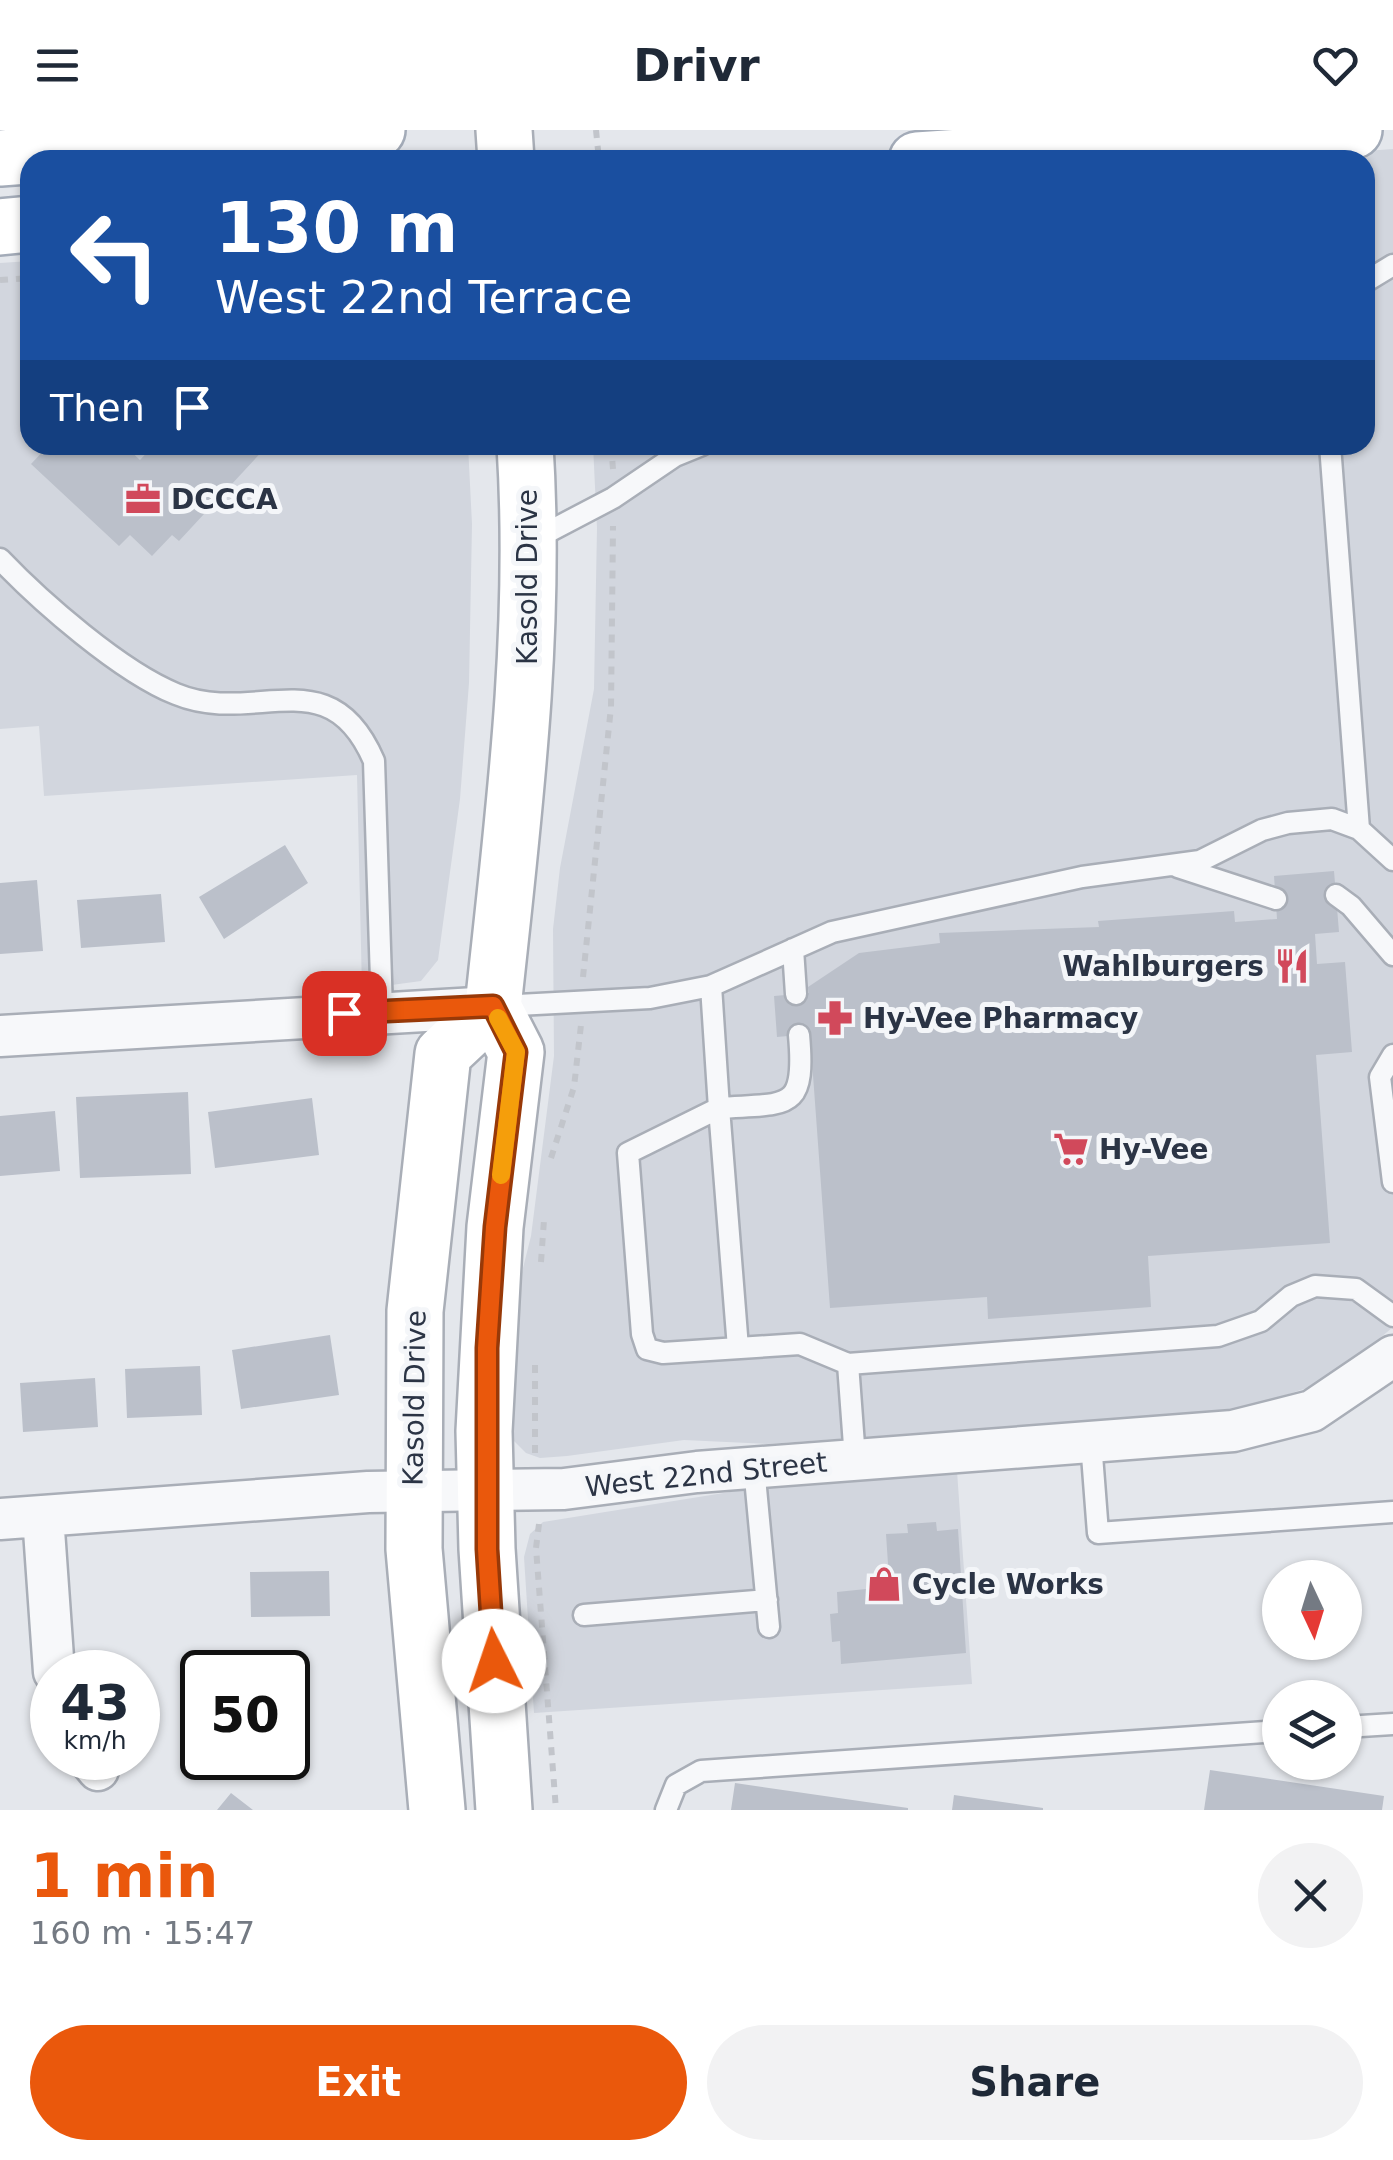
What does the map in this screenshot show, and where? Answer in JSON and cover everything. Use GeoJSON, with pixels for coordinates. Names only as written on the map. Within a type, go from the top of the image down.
{"type":"FeatureCollection","features":[{"type":"Feature","properties":{"kind":"main road"},"geometry":{"type":"LineString","coordinates":[[108,150],[377,130]]}},
{"type":"Feature","properties":{"kind":"main road"},"geometry":{"type":"LineString","coordinates":[[1062,150],[1354,130]]}},
{"type":"Feature","properties":{"kind":"main road","name":"Kasold Drive"},"geometry":{"type":"LineString","coordinates":[[437,1810],[412,1492],[415,1312],[443,1054],[493,1006],[516,816],[531,541],[526,455]]}},
{"type":"Feature","properties":{"kind":"main road"},"geometry":{"type":"LineString","coordinates":[[493,1006],[516,1052],[488,1311],[511,1490],[504,1810]]}},
{"type":"Feature","properties":{"kind":"street"},"geometry":{"type":"LineString","coordinates":[[0,1036],[493,1006]]}},
{"type":"Feature","properties":{"kind":"street","name":"West 22nd Street"},"geometry":{"type":"LineString","coordinates":[[0,1519],[412,1492],[511,1490],[754,1467],[1232,1431],[1277,1423],[1340,1394],[1393,1356]]}},
{"type":"Feature","properties":{"kind":"street"},"geometry":{"type":"LineString","coordinates":[[43,1516],[52,1650]]}},
{"type":"Feature","properties":{"kind":"lane"},"geometry":{"type":"LineString","coordinates":[[531,541],[613,498],[677,455]]}},
{"type":"Feature","properties":{"kind":"lane"},"geometry":{"type":"LineString","coordinates":[[1331,455],[1359,828]]}},
{"type":"Feature","properties":{"kind":"lane"},"geometry":{"type":"LineString","coordinates":[[0,559],[36,596],[171,692],[198,703],[233,707],[277,698],[319,702],[344,714],[362,733],[374,761],[382,1011]]}},
{"type":"Feature","properties":{"kind":"lane"},"geometry":{"type":"LineString","coordinates":[[493,1006],[650,998],[710,986],[832,932],[1082,876],[1200,860],[1262,830],[1288,824],[1332,819],[1359,828],[1393,860]]}},
{"type":"Feature","properties":{"kind":"lane"},"geometry":{"type":"LineString","coordinates":[[1172,865],[1276,899]]}},
{"type":"Feature","properties":{"kind":"lane"},"geometry":{"type":"LineString","coordinates":[[1336,895],[1351,906],[1393,955]]}},
{"type":"Feature","properties":{"kind":"lane"},"geometry":{"type":"LineString","coordinates":[[793,948],[796,994]]}},
{"type":"Feature","properties":{"kind":"lane"},"geometry":{"type":"LineString","coordinates":[[710,986],[738,1348]]}},
{"type":"Feature","properties":{"kind":"lane"},"geometry":{"type":"LineString","coordinates":[[800,1034],[803,1074],[800,1087],[790,1099],[776,1104],[719,1108],[628,1153],[642,1334],[647,1349],[662,1353],[800,1344],[848,1364],[1218,1336],[1261,1321],[1291,1296],[1316,1286],[1356,1289],[1371,1295],[1393,1316]]}},
{"type":"Feature","properties":{"kind":"lane"},"geometry":{"type":"LineString","coordinates":[[1393,1055],[1380,1076],[1393,1182]]}},
{"type":"Feature","properties":{"kind":"lane"},"geometry":{"type":"LineString","coordinates":[[848,1364],[855,1459]]}},
{"type":"Feature","properties":{"kind":"lane"},"geometry":{"type":"LineString","coordinates":[[1091,1442],[1098,1533],[1393,1512]]}},
{"type":"Feature","properties":{"kind":"lane"},"geometry":{"type":"LineString","coordinates":[[754,1467],[770,1627]]}},
{"type":"Feature","properties":{"kind":"lane"},"geometry":{"type":"LineString","coordinates":[[584,1615],[767,1600]]}},
{"type":"Feature","properties":{"kind":"lane"},"geometry":{"type":"LineString","coordinates":[[1362,1726],[1393,1724]]}},
{"type":"Feature","properties":{"kind":"lane"},"geometry":{"type":"LineString","coordinates":[[666,1810],[676,1785],[702,1771],[1262,1733]]}},
{"type":"Feature","properties":{"kind":"path"},"geometry":{"type":"LineString","coordinates":[[584,958],[611,707],[612,455]]}},
{"type":"Feature","properties":{"kind":"path"},"geometry":{"type":"LineString","coordinates":[[550,1170],[574,1087],[580,1035]]}},
{"type":"Feature","properties":{"kind":"path"},"geometry":{"type":"LineString","coordinates":[[540,1281],[545,1207]]}},
{"type":"Feature","properties":{"kind":"path"},"geometry":{"type":"LineString","coordinates":[[535,1354],[511,1490],[536,1548],[556,1810]]}},
{"type":"Feature","properties":{"kind":"shaded area"},"geometry":{"type":"Polygon","coordinates":[[[1393,149],[1393,1327],[1347,1366],[1307,1388],[1248,1407],[767,1444],[684,1440],[567,1456],[540,1458],[526,1453],[510,1437],[511,1316],[531,1236],[554,1056],[553,929],[560,868],[594,689],[597,528],[593,455],[1375,455],[1375,150],[1393,149]]]}},
{"type":"Feature","properties":{"kind":"shaded area"},"geometry":{"type":"Polygon","coordinates":[[[20,262],[20,455],[469,455],[472,524],[469,683],[460,799],[438,960],[421,981],[362,989],[357,775],[44,796],[39,726],[0,729],[0,263],[20,262]]]}},
{"type":"Feature","properties":{"kind":"shaded area"},"geometry":{"type":"Polygon","coordinates":[[[957,1471],[972,1684],[534,1713],[524,1557],[530,1534],[543,1522],[767,1486],[957,1471]]]}},
{"type":"Feature","properties":{"kind":"building","name":"DCCCA"},"geometry":{"type":"Polygon","coordinates":[[[40,455],[135,455],[140,460],[145,455],[259,455],[179,541],[172,535],[152,556],[130,535],[119,546],[31,464],[40,455]]]}},
{"type":"Feature","properties":{"kind":"building"},"geometry":{"type":"Polygon","coordinates":[[[285,845],[308,883],[224,939],[199,897],[285,845]]]}},
{"type":"Feature","properties":{"kind":"building","name":"Hy-Vee"},"geometry":{"type":"Polygon","coordinates":[[[1334,871],[1339,932],[1315,934],[1317,964],[1345,962],[1352,1052],[1316,1055],[1330,1243],[1148,1256],[1151,1307],[988,1319],[987,1297],[830,1308],[810,1034],[777,1037],[774,996],[809,993],[808,987],[859,953],[940,943],[939,933],[1099,927],[1098,921],[1234,911],[1235,922],[1277,919],[1274,876],[1334,871]]]}},
{"type":"Feature","properties":{"kind":"building"},"geometry":{"type":"Polygon","coordinates":[[[37,880],[43,951],[0,954],[0,883],[37,880]]]}},
{"type":"Feature","properties":{"kind":"building"},"geometry":{"type":"Polygon","coordinates":[[[161,894],[165,942],[81,948],[77,900],[161,894]]]}},
{"type":"Feature","properties":{"kind":"building"},"geometry":{"type":"Polygon","coordinates":[[[188,1092],[191,1174],[80,1178],[76,1097],[188,1092]]]}},
{"type":"Feature","properties":{"kind":"building"},"geometry":{"type":"Polygon","coordinates":[[[312,1098],[319,1155],[215,1168],[208,1112],[312,1098]]]}},
{"type":"Feature","properties":{"kind":"building"},"geometry":{"type":"Polygon","coordinates":[[[55,1111],[60,1171],[0,1176],[0,1116],[55,1111]]]}},
{"type":"Feature","properties":{"kind":"building"},"geometry":{"type":"Polygon","coordinates":[[[330,1335],[339,1395],[241,1409],[232,1350],[330,1335]]]}},
{"type":"Feature","properties":{"kind":"building"},"geometry":{"type":"Polygon","coordinates":[[[200,1366],[202,1415],[127,1418],[125,1369],[200,1366]]]}},
{"type":"Feature","properties":{"kind":"building"},"geometry":{"type":"Polygon","coordinates":[[[95,1378],[98,1427],[23,1432],[20,1383],[95,1378]]]}},
{"type":"Feature","properties":{"kind":"building"},"geometry":{"type":"Polygon","coordinates":[[[936,1522],[937,1531],[958,1529],[966,1653],[841,1664],[840,1641],[832,1642],[830,1614],[838,1613],[837,1592],[866,1589],[888,1564],[886,1534],[908,1533],[907,1524],[936,1522]]]}},
{"type":"Feature","properties":{"kind":"building"},"geometry":{"type":"Polygon","coordinates":[[[329,1571],[330,1616],[251,1617],[250,1572],[329,1571]]]}},
{"type":"Feature","properties":{"kind":"building"},"geometry":{"type":"Polygon","coordinates":[[[1210,1770],[1384,1796],[1382,1810],[1204,1810],[1210,1770]]]}},
{"type":"Feature","properties":{"kind":"building"},"geometry":{"type":"Polygon","coordinates":[[[735,1783],[908,1808],[908,1810],[731,1810],[735,1783]]]}},
{"type":"Feature","properties":{"kind":"building"},"geometry":{"type":"Polygon","coordinates":[[[231,1793],[253,1810],[217,1810],[231,1793]]]}},
{"type":"Feature","properties":{"kind":"building"},"geometry":{"type":"Polygon","coordinates":[[[954,1795],[1043,1808],[1043,1810],[952,1810],[954,1795]]]}},
{"type":"Feature","properties":{"kind":"slow traffic"},"geometry":{"type":"LineString","coordinates":[[498,1018],[516,1052],[501,1175]]}},
{"type":"Feature","properties":{"kind":"place","name":"DCCCA"},"geometry":{"type":"Point","coordinates":[143,499]}},
{"type":"Feature","properties":{"kind":"place","name":"Wahlburgers"},"geometry":{"type":"Point","coordinates":[1292,966]}},
{"type":"Feature","properties":{"kind":"place","name":"Hy-Vee Pharmacy"},"geometry":{"type":"Point","coordinates":[835,1018]}},
{"type":"Feature","properties":{"kind":"place","name":"Hy-Vee"},"geometry":{"type":"Point","coordinates":[1071,1149]}},
{"type":"Feature","properties":{"kind":"place","name":"Cycle Works"},"geometry":{"type":"Point","coordinates":[884,1584]}},
{"type":"Feature","properties":{"kind":"route"},"geometry":{"type":"LineString","coordinates":[[344,1013],[493,1006],[516,1052],[488,1311],[484,1431],[494,1661]]}}]}
